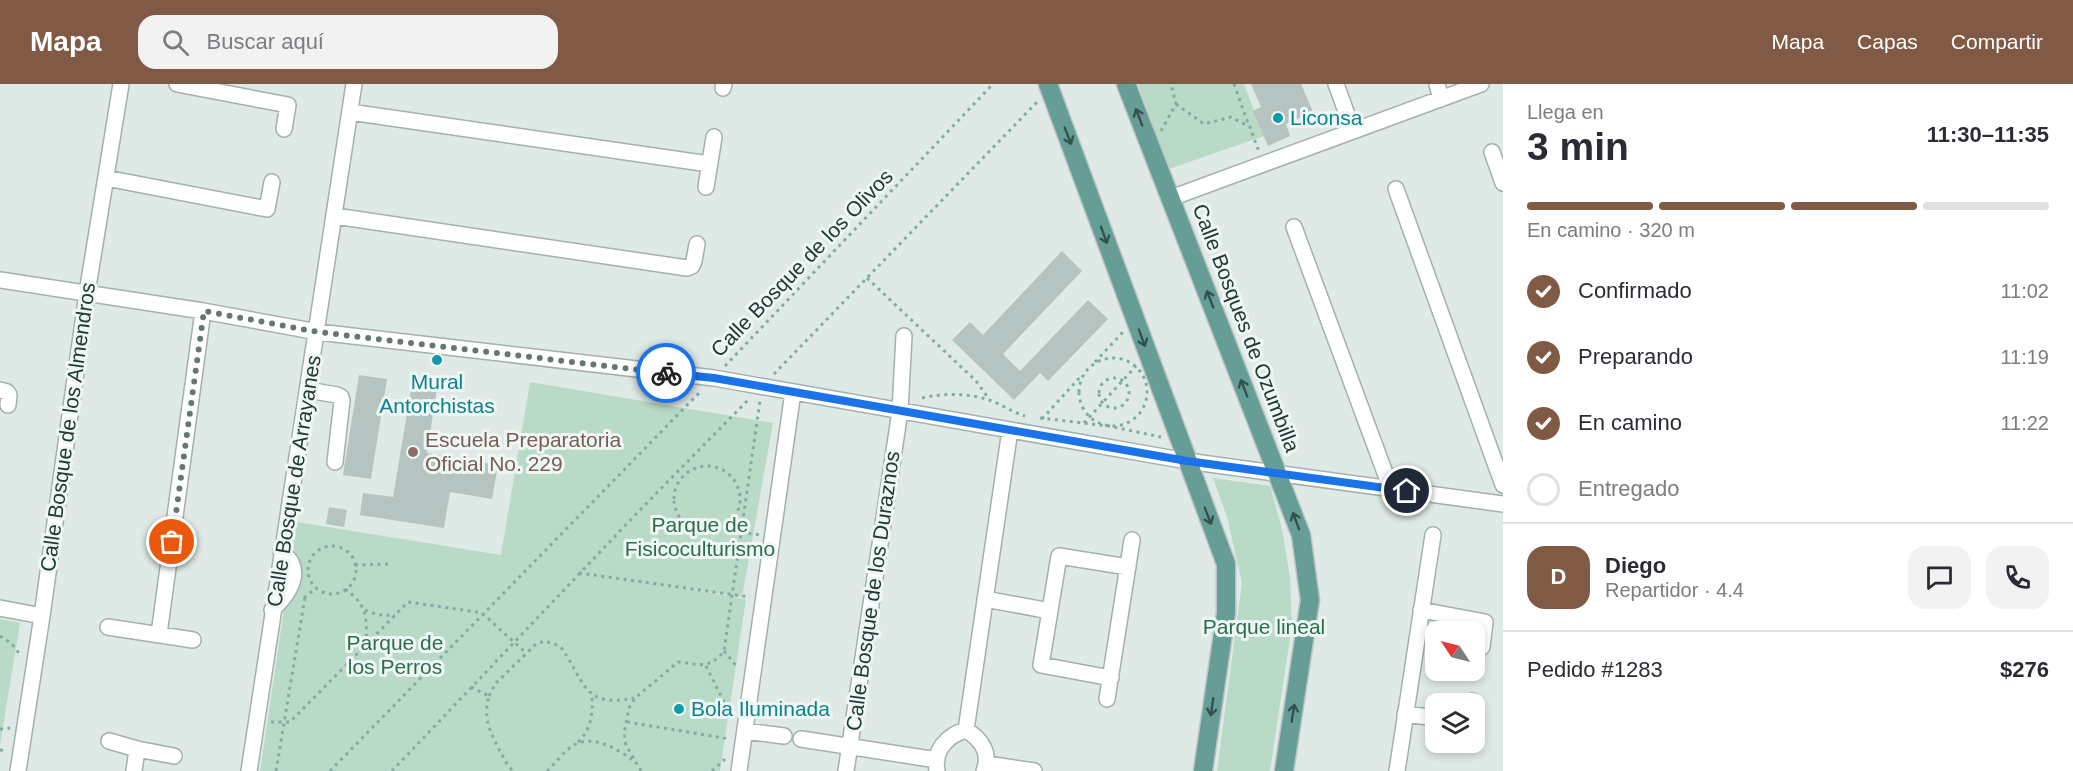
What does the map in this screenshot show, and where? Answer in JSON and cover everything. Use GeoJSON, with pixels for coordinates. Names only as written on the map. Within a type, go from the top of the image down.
{"type":"FeatureCollection","features":[{"type":"Feature","properties":{"kind":"main road","name":"Calle Bosques de Ozumbilla"},"geometry":{"type":"LineString","coordinates":[[1126,84],[1279,473],[1301,535],[1310,600],[1284,771]]}},
{"type":"Feature","properties":{"kind":"main road"},"geometry":{"type":"LineString","coordinates":[[1049,86],[1135,320],[1142,360],[1187,461],[1226,564],[1226,613],[1203,771]]}},
{"type":"Feature","properties":{"kind":"street","name":"Calle Bosque de los Almendros"},"geometry":{"type":"LineString","coordinates":[[18,771],[87,293],[121,84]]}},
{"type":"Feature","properties":{"kind":"street"},"geometry":{"type":"LineString","coordinates":[[177,84],[288,105],[284,129]]}},
{"type":"Feature","properties":{"kind":"street","name":"Calle Bosque de Arrayanes"},"geometry":{"type":"LineString","coordinates":[[249,771],[281,551],[318,332],[354,84]]}},
{"type":"Feature","properties":{"kind":"street"},"geometry":{"type":"LineString","coordinates":[[1336,84],[1353,131]]}},
{"type":"Feature","properties":{"kind":"street"},"geometry":{"type":"LineString","coordinates":[[1171,198],[1353,131],[1439,91],[1481,84]]}},
{"type":"Feature","properties":{"kind":"street"},"geometry":{"type":"LineString","coordinates":[[350,112],[710,164]]}},
{"type":"Feature","properties":{"kind":"street"},"geometry":{"type":"LineString","coordinates":[[706,187],[714,137]]}},
{"type":"Feature","properties":{"kind":"street"},"geometry":{"type":"LineString","coordinates":[[1492,152],[1503,183]]}},
{"type":"Feature","properties":{"kind":"street"},"geometry":{"type":"LineString","coordinates":[[105,178],[267,209],[272,182]]}},
{"type":"Feature","properties":{"kind":"street"},"geometry":{"type":"LineString","coordinates":[[1396,189],[1503,485]]}},
{"type":"Feature","properties":{"kind":"street"},"geometry":{"type":"LineString","coordinates":[[335,216],[687,268],[692,266],[697,244]]}},
{"type":"Feature","properties":{"kind":"street"},"geometry":{"type":"LineString","coordinates":[[1294,227],[1391,489]]}},
{"type":"Feature","properties":{"kind":"street"},"geometry":{"type":"LineString","coordinates":[[0,280],[204,311],[318,332],[714,378],[1187,461],[1503,504]]}},
{"type":"Feature","properties":{"kind":"street"},"geometry":{"type":"LineString","coordinates":[[159,634],[204,311]]}},
{"type":"Feature","properties":{"kind":"street","name":"Calle Bosque de los Duraznos"},"geometry":{"type":"LineString","coordinates":[[846,771],[900,411],[904,336]]}},
{"type":"Feature","properties":{"kind":"street"},"geometry":{"type":"LineString","coordinates":[[0,390],[9,395],[8,405]]}},
{"type":"Feature","properties":{"kind":"street"},"geometry":{"type":"LineString","coordinates":[[308,390],[341,397],[335,462]]}},
{"type":"Feature","properties":{"kind":"street"},"geometry":{"type":"LineString","coordinates":[[739,771],[793,392]]}},
{"type":"Feature","properties":{"kind":"street"},"geometry":{"type":"LineString","coordinates":[[966,730],[1010,430]]}},
{"type":"Feature","properties":{"kind":"street"},"geometry":{"type":"LineString","coordinates":[[1396,771],[1433,535]]}},
{"type":"Feature","properties":{"kind":"street"},"geometry":{"type":"LineString","coordinates":[[1107,699],[1132,540]]}},
{"type":"Feature","properties":{"kind":"street"},"geometry":{"type":"LineString","coordinates":[[1111,678],[1041,665],[1059,556],[1128,567]]}},
{"type":"Feature","properties":{"kind":"street"},"geometry":{"type":"LineString","coordinates":[[985,599],[1050,611]]}},
{"type":"Feature","properties":{"kind":"street"},"geometry":{"type":"LineString","coordinates":[[0,608],[42,616]]}},
{"type":"Feature","properties":{"kind":"street"},"geometry":{"type":"LineString","coordinates":[[1421,610],[1480,621]]}},
{"type":"Feature","properties":{"kind":"street"},"geometry":{"type":"LineString","coordinates":[[108,627],[193,640]]}},
{"type":"Feature","properties":{"kind":"street"},"geometry":{"type":"LineString","coordinates":[[1405,714],[1425,717]]}},
{"type":"Feature","properties":{"kind":"street"},"geometry":{"type":"LineString","coordinates":[[801,739],[937,766],[938,754],[945,741],[955,733],[966,730],[977,737],[985,748],[986,767],[1034,771]]}},
{"type":"Feature","properties":{"kind":"street"},"geometry":{"type":"LineString","coordinates":[[744,736],[784,736]]}},
{"type":"Feature","properties":{"kind":"street"},"geometry":{"type":"LineString","coordinates":[[109,741],[174,756]]}},
{"type":"Feature","properties":{"kind":"street"},"geometry":{"type":"LineString","coordinates":[[134,771],[137,749]]}},
{"type":"Feature","properties":{"kind":"path","name":"Calle Bosque de los Olivos"},"geometry":{"type":"LineString","coordinates":[[330,771],[714,378],[993,84]]}},
{"type":"Feature","properties":{"kind":"path"},"geometry":{"type":"LineString","coordinates":[[1171,84],[1176,104],[1204,124],[1232,117],[1250,127]]}},
{"type":"Feature","properties":{"kind":"path"},"geometry":{"type":"LineString","coordinates":[[1234,84],[1264,164]]}},
{"type":"Feature","properties":{"kind":"path"},"geometry":{"type":"LineString","coordinates":[[392,771],[579,573],[762,387],[1049,86]]}},
{"type":"Feature","properties":{"kind":"path"},"geometry":{"type":"LineString","coordinates":[[1152,148],[1176,104]]}},
{"type":"Feature","properties":{"kind":"path"},"geometry":{"type":"LineString","coordinates":[[867,278],[976,381],[990,400]]}},
{"type":"Feature","properties":{"kind":"path"},"geometry":{"type":"LineString","coordinates":[[1028,433],[1135,320]]}},
{"type":"Feature","properties":{"kind":"path"},"geometry":{"type":"LineString","coordinates":[[1142,360],[1108,358],[1097,362],[1082,378],[1079,399],[1089,417],[1098,424],[1159,436],[1166,442]]}},
{"type":"Feature","properties":{"kind":"path"},"geometry":{"type":"LineString","coordinates":[[900,411],[914,400],[938,394],[966,395],[990,400],[1026,416],[1119,426],[1129,423],[1139,415],[1145,405],[1148,393],[1142,360]]}},
{"type":"Feature","properties":{"kind":"path"},"geometry":{"type":"LineString","coordinates":[[1068,440],[1142,360]]}},
{"type":"Feature","properties":{"kind":"path"},"geometry":{"type":"LineString","coordinates":[[1113,378],[1123,380],[1129,391],[1127,401],[1113,408],[1103,402],[1099,390],[1104,381],[1113,378]]}},
{"type":"Feature","properties":{"kind":"path"},"geometry":{"type":"LineString","coordinates":[[641,771],[626,745],[624,733],[629,708],[635,698],[678,662],[706,666],[716,661],[724,651],[762,387]]}},
{"type":"Feature","properties":{"kind":"path"},"geometry":{"type":"LineString","coordinates":[[702,466],[722,470],[730,476],[739,494],[739,504],[736,514],[729,523],[708,532],[687,525],[679,517],[674,495],[677,484],[684,475],[702,466]]}},
{"type":"Feature","properties":{"kind":"path"},"geometry":{"type":"LineString","coordinates":[[680,470],[684,475]]}},
{"type":"Feature","properties":{"kind":"path"},"geometry":{"type":"LineString","coordinates":[[729,523],[741,532],[772,537]]}},
{"type":"Feature","properties":{"kind":"path"},"geometry":{"type":"LineString","coordinates":[[328,545],[336,546],[350,554],[355,565],[355,577],[345,589],[331,594],[316,588],[308,575],[310,560],[314,553],[328,545]]}},
{"type":"Feature","properties":{"kind":"path"},"geometry":{"type":"LineString","coordinates":[[355,565],[392,564]]}},
{"type":"Feature","properties":{"kind":"path"},"geometry":{"type":"LineString","coordinates":[[579,573],[764,599]]}},
{"type":"Feature","properties":{"kind":"path"},"geometry":{"type":"LineString","coordinates":[[345,589],[355,596],[363,609],[367,627],[366,645]]}},
{"type":"Feature","properties":{"kind":"path"},"geometry":{"type":"LineString","coordinates":[[276,771],[305,597]]}},
{"type":"Feature","properties":{"kind":"path"},"geometry":{"type":"LineString","coordinates":[[256,723],[290,722],[408,602],[483,614],[526,653]]}},
{"type":"Feature","properties":{"kind":"path"},"geometry":{"type":"LineString","coordinates":[[363,609],[374,614],[395,615]]}},
{"type":"Feature","properties":{"kind":"path"},"geometry":{"type":"LineString","coordinates":[[0,636],[12,644],[33,672]]}},
{"type":"Feature","properties":{"kind":"path"},"geometry":{"type":"LineString","coordinates":[[513,771],[508,766],[485,719],[485,708],[495,684],[536,644],[545,641],[560,646],[592,696],[619,701],[635,698]]}},
{"type":"Feature","properties":{"kind":"path"},"geometry":{"type":"LineString","coordinates":[[706,666],[744,736]]}},
{"type":"Feature","properties":{"kind":"path"},"geometry":{"type":"LineString","coordinates":[[471,687],[489,696]]}},
{"type":"Feature","properties":{"kind":"path"},"geometry":{"type":"LineString","coordinates":[[547,771],[586,735],[590,723],[592,696]]}},
{"type":"Feature","properties":{"kind":"path"},"geometry":{"type":"LineString","coordinates":[[627,722],[744,736]]}},
{"type":"Feature","properties":{"kind":"path"},"geometry":{"type":"LineString","coordinates":[[577,744],[589,742],[608,745],[636,762]]}},
{"type":"Feature","properties":{"kind":"green space"},"geometry":{"type":"Polygon","coordinates":[[[1138,84],[1244,84],[1264,136],[1169,169],[1138,84]]]}},
{"type":"Feature","properties":{"kind":"green space","name":"Parque de los Perros"},"geometry":{"type":"Polygon","coordinates":[[[530,382],[773,423],[742,597],[668,585],[746,599],[720,771],[260,771],[297,522],[501,555],[530,382]]]}},
{"type":"Feature","properties":{"kind":"green space","name":"Parque lineal"},"geometry":{"type":"Polygon","coordinates":[[[1213,478],[1270,486],[1282,529],[1290,578],[1292,625],[1270,771],[1217,771],[1242,583],[1227,517],[1213,478]]]}},
{"type":"Feature","properties":{"kind":"green space"},"geometry":{"type":"Polygon","coordinates":[[[0,619],[20,623],[0,745],[0,619]]]}},
{"type":"Feature","properties":{"kind":"building","name":"Liconsa"},"geometry":{"type":"Polygon","coordinates":[[[1251,84],[1301,84],[1313,112],[1286,124],[1290,136],[1268,146],[1253,111],[1261,107],[1251,84]]]}},
{"type":"Feature","properties":{"kind":"building"},"geometry":{"type":"Polygon","coordinates":[[[1062,251],[1082,271],[1003,354],[1020,371],[1088,300],[1108,319],[1048,381],[1040,373],[1014,400],[952,340],[970,322],[983,335],[1062,251]]]}},
{"type":"Feature","properties":{"kind":"building"},"geometry":{"type":"Polygon","coordinates":[[[359,375],[387,379],[371,479],[343,475],[359,375]]]}},
{"type":"Feature","properties":{"kind":"building"},"geometry":{"type":"Polygon","coordinates":[[[412,384],[437,388],[427,453],[498,465],[492,499],[450,492],[444,528],[360,515],[363,493],[393,497],[412,384]]]}},
{"type":"Feature","properties":{"kind":"building"},"geometry":{"type":"Polygon","coordinates":[[[329,507],[347,510],[344,527],[326,524],[329,507]]]}},
{"type":"Feature","properties":{"kind":"way so far"},"geometry":{"type":"LineString","coordinates":[[172,542],[204,311],[318,332],[666,373]]}},
{"type":"Feature","properties":{"kind":"place","name":"Liconsa"},"geometry":{"type":"Point","coordinates":[1278,118]}},
{"type":"Feature","properties":{"kind":"place","name":"Mural Antorchistas"},"geometry":{"type":"Point","coordinates":[437,360]}},
{"type":"Feature","properties":{"kind":"place","name":"Escuela Preparatoria Oficial No. 229"},"geometry":{"type":"Point","coordinates":[413,452]}},
{"type":"Feature","properties":{"kind":"place","name":"Bola Iluminada"},"geometry":{"type":"Point","coordinates":[679,709]}},
{"type":"Feature","properties":{"kind":"route"},"geometry":{"type":"LineString","coordinates":[[666,373],[714,378],[1187,461],[1407,491]]}},
{"type":"Feature","properties":{"kind":"park label","name":"Parque de Fisicoculturismo"},"geometry":{"type":"Point","coordinates":[700,537]}}]}
